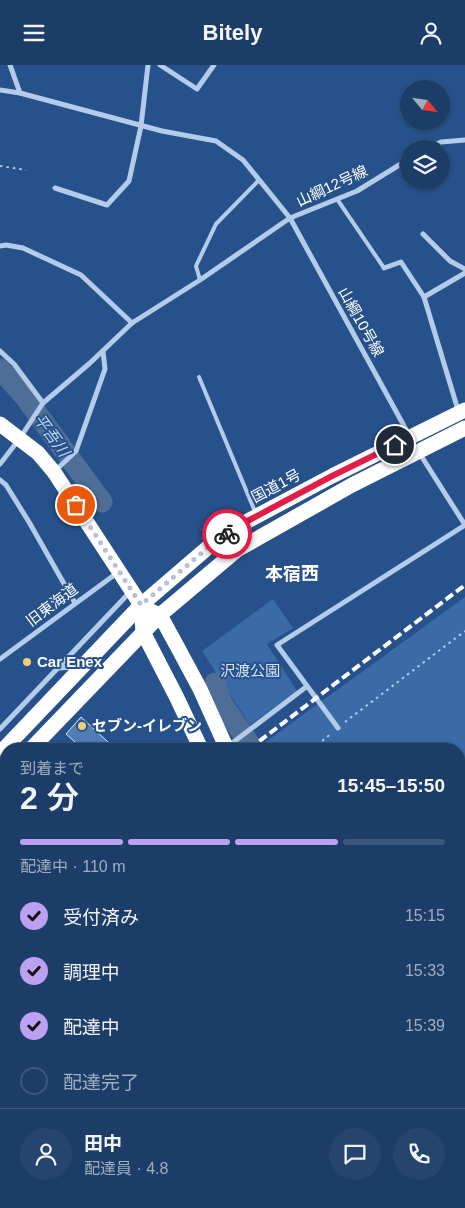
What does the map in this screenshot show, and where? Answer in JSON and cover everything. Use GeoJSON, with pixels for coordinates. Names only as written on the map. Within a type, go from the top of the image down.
{"type":"FeatureCollection","features":[{"type":"Feature","properties":{"kind":"highway","name":"国道1号"},"geometry":{"type":"LineString","coordinates":[[10,743],[141,605],[212,544],[240,525],[332,476],[462,411]]}},
{"type":"Feature","properties":{"kind":"highway"},"geometry":{"type":"LineString","coordinates":[[0,424],[38,453],[54,472],[132,590],[141,605],[143,632],[177,698],[197,743]]}},
{"type":"Feature","properties":{"kind":"highway"},"geometry":{"type":"LineString","coordinates":[[37,743],[160,615],[237,550],[352,485],[465,428]]}},
{"type":"Feature","properties":{"kind":"highway"},"geometry":{"type":"LineString","coordinates":[[141,605],[160,615],[227,743]]}},
{"type":"Feature","properties":{"kind":"street"},"geometry":{"type":"LineString","coordinates":[[10,65],[20,93]]}},
{"type":"Feature","properties":{"kind":"street"},"geometry":{"type":"LineString","coordinates":[[55,188],[107,205],[129,181],[141,126],[148,65]]}},
{"type":"Feature","properties":{"kind":"street"},"geometry":{"type":"LineString","coordinates":[[160,65],[198,89],[214,65]]}},
{"type":"Feature","properties":{"kind":"street"},"geometry":{"type":"LineString","coordinates":[[0,90],[20,93],[141,126]]}},
{"type":"Feature","properties":{"kind":"street","name":"山綱10号線"},"geometry":{"type":"LineString","coordinates":[[141,126],[216,141],[243,160],[290,218],[411,438]]}},
{"type":"Feature","properties":{"kind":"street"},"geometry":{"type":"LineString","coordinates":[[450,141],[465,140]]}},
{"type":"Feature","properties":{"kind":"street","name":"山綱12号線"},"geometry":{"type":"LineString","coordinates":[[0,464],[43,403],[132,323],[200,280],[290,218],[357,191],[400,165]]}},
{"type":"Feature","properties":{"kind":"street"},"geometry":{"type":"LineString","coordinates":[[423,234],[450,261],[465,269]]}},
{"type":"Feature","properties":{"kind":"street"},"geometry":{"type":"LineString","coordinates":[[0,246],[6,245],[23,248],[81,275],[132,323]]}},
{"type":"Feature","properties":{"kind":"street"},"geometry":{"type":"LineString","coordinates":[[384,268],[401,262],[424,297],[462,411]]}},
{"type":"Feature","properties":{"kind":"street"},"geometry":{"type":"LineString","coordinates":[[424,297],[465,273]]}},
{"type":"Feature","properties":{"kind":"street"},"geometry":{"type":"LineString","coordinates":[[0,351],[14,364],[43,403]]}},
{"type":"Feature","properties":{"kind":"street"},"geometry":{"type":"LineString","coordinates":[[54,472],[76,451],[105,369],[103,351]]}},
{"type":"Feature","properties":{"kind":"street"},"geometry":{"type":"LineString","coordinates":[[338,728],[306,687],[277,645],[465,525],[419,451]]}},
{"type":"Feature","properties":{"kind":"street"},"geometry":{"type":"LineString","coordinates":[[0,480],[11,492],[75,603]]}},
{"type":"Feature","properties":{"kind":"street","name":"旧東海道"},"geometry":{"type":"LineString","coordinates":[[0,659],[119,571]]}},
{"type":"Feature","properties":{"kind":"street"},"geometry":{"type":"LineString","coordinates":[[0,729],[132,590]]}},
{"type":"Feature","properties":{"kind":"street"},"geometry":{"type":"LineString","coordinates":[[58,669],[82,667]]}},
{"type":"Feature","properties":{"kind":"street"},"geometry":{"type":"LineString","coordinates":[[234,743],[306,687]]}},
{"type":"Feature","properties":{"kind":"lane"},"geometry":{"type":"LineString","coordinates":[[200,280],[196,266],[216,224],[259,179]]}},
{"type":"Feature","properties":{"kind":"lane"},"geometry":{"type":"LineString","coordinates":[[337,199],[384,268]]}},
{"type":"Feature","properties":{"kind":"lane"},"geometry":{"type":"LineString","coordinates":[[199,377],[257,516]]}},
{"type":"Feature","properties":{"kind":"path"},"geometry":{"type":"LineString","coordinates":[[0,165],[26,169]]}},
{"type":"Feature","properties":{"kind":"path"},"geometry":{"type":"LineString","coordinates":[[319,743],[465,631]]}},
{"type":"Feature","properties":{"kind":"green space"},"geometry":{"type":"Polygon","coordinates":[[[465,597],[465,743],[264,743],[465,597]]]}},
{"type":"Feature","properties":{"kind":"green space","name":"沢渡公園"},"geometry":{"type":"Polygon","coordinates":[[[273,599],[293,628],[267,644],[297,691],[250,725],[202,651],[273,599]]]}},
{"type":"Feature","properties":{"kind":"building","name":"セブン-イレブン"},"geometry":{"type":"Polygon","coordinates":[[[81,717],[108,742],[76,743],[66,734],[81,717]]]}},
{"type":"Feature","properties":{"kind":"waterway","name":"平吾川"},"geometry":{"type":"LineString","coordinates":[[0,369],[25,397],[102,502]]}},
{"type":"Feature","properties":{"kind":"waterway","name":"平吾川"},"geometry":{"type":"LineString","coordinates":[[215,683],[222,703],[249,743]]}},
{"type":"Feature","properties":{"kind":"railway"},"geometry":{"type":"LineString","coordinates":[[257,743],[465,585]]}},
{"type":"Feature","properties":{"kind":"way so far"},"geometry":{"type":"LineString","coordinates":[[76,505],[141,605],[212,544],[227,534]]}},
{"type":"Feature","properties":{"kind":"place","name":"Car Enex"},"geometry":{"type":"Point","coordinates":[27,662]}},
{"type":"Feature","properties":{"kind":"place","name":"セブン-イレブン"},"geometry":{"type":"Point","coordinates":[82,726]}},
{"type":"Feature","properties":{"kind":"district","name":"本宿西"},"geometry":{"type":"Point","coordinates":[292,574]}},
{"type":"Feature","properties":{"kind":"route"},"geometry":{"type":"LineString","coordinates":[[227,534],[240,525],[332,476],[395,445]]}}]}
